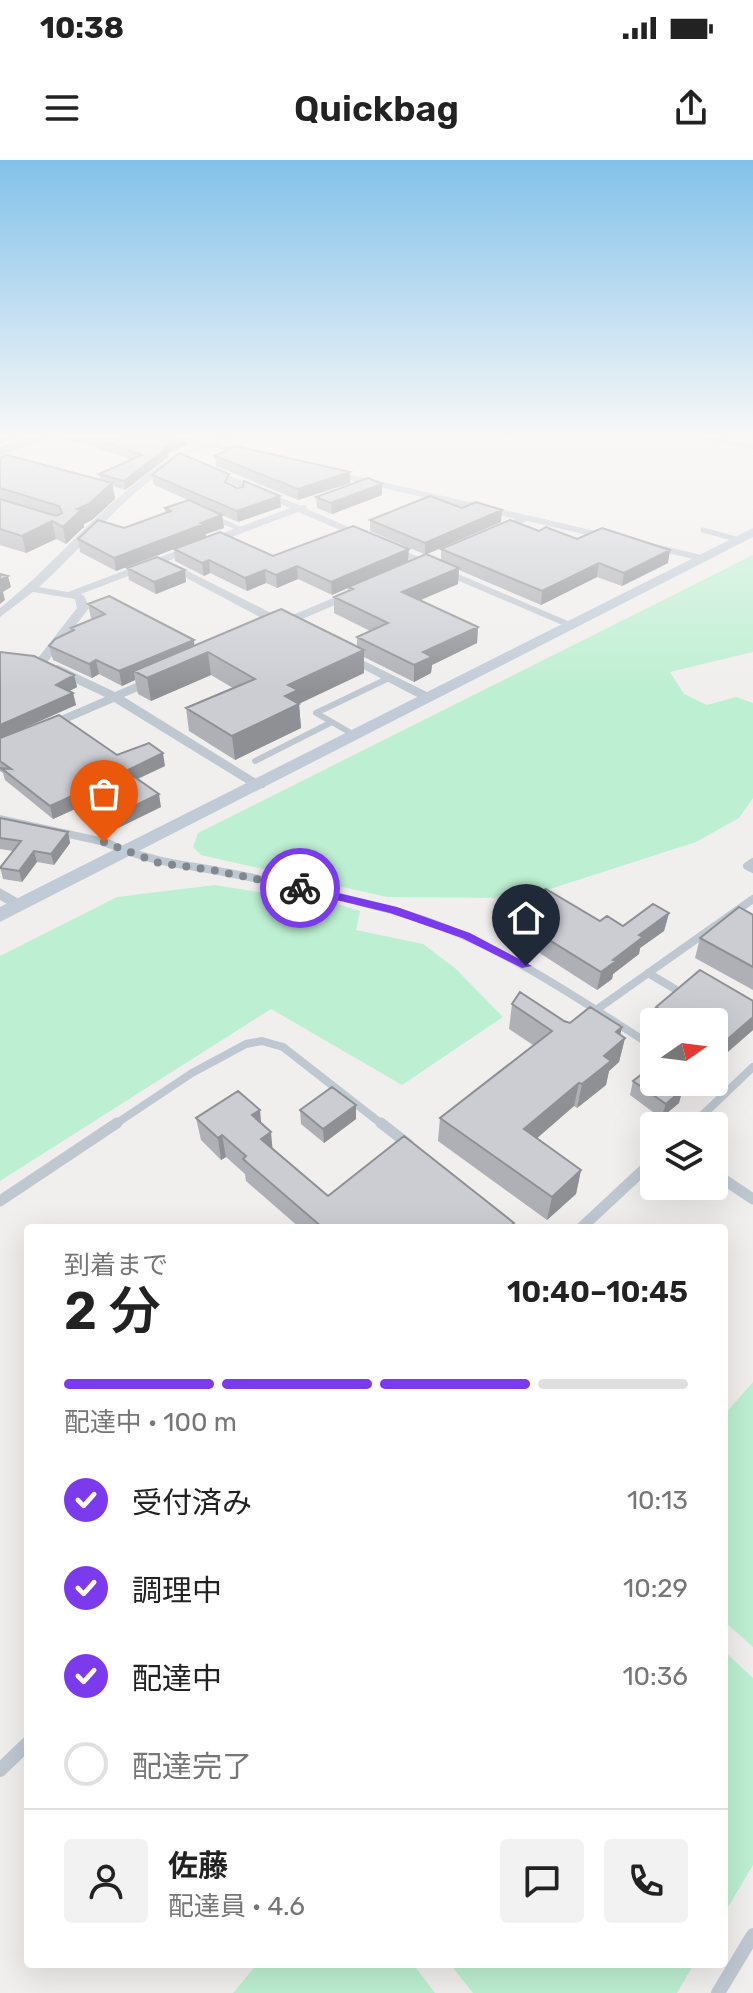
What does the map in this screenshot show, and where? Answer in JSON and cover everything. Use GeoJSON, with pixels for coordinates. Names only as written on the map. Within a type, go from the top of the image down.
{"type":"FeatureCollection","features":[{"type":"Feature","properties":{"kind":"street"},"geometry":{"type":"LineString","coordinates":[[0,614],[34,589],[104,521]]}},
{"type":"Feature","properties":{"kind":"street"},"geometry":{"type":"LineString","coordinates":[[71,594],[268,521]]}},
{"type":"Feature","properties":{"kind":"street"},"geometry":{"type":"LineString","coordinates":[[326,521],[571,625]]}},
{"type":"Feature","properties":{"kind":"street"},"geometry":{"type":"LineString","coordinates":[[479,538],[520,521]]}},
{"type":"Feature","properties":{"kind":"street"},"geometry":{"type":"LineString","coordinates":[[537,521],[702,558]]}},
{"type":"Feature","properties":{"kind":"street"},"geometry":{"type":"LineString","coordinates":[[0,915],[746,536]]}},
{"type":"Feature","properties":{"kind":"street"},"geometry":{"type":"LineString","coordinates":[[410,568],[445,553]]}},
{"type":"Feature","properties":{"kind":"street"},"geometry":{"type":"LineString","coordinates":[[160,561],[305,635]]}},
{"type":"Feature","properties":{"kind":"street"},"geometry":{"type":"LineString","coordinates":[[269,630],[368,587]]}},
{"type":"Feature","properties":{"kind":"street"},"geometry":{"type":"LineString","coordinates":[[34,589],[80,597],[83,608],[41,662]]}},
{"type":"Feature","properties":{"kind":"street"},"geometry":{"type":"LineString","coordinates":[[328,646],[429,698]]}},
{"type":"Feature","properties":{"kind":"street"},"geometry":{"type":"LineString","coordinates":[[0,658],[41,662],[115,697],[259,785]]}},
{"type":"Feature","properties":{"kind":"street"},"geometry":{"type":"LineString","coordinates":[[0,747],[171,672]]}},
{"type":"Feature","properties":{"kind":"street"},"geometry":{"type":"LineString","coordinates":[[0,819],[104,842],[124,850]]}},
{"type":"Feature","properties":{"kind":"street"},"geometry":{"type":"LineString","coordinates":[[0,893],[19,905]]}},
{"type":"Feature","properties":{"kind":"lane"},"geometry":{"type":"LineString","coordinates":[[221,521],[242,530]]}},
{"type":"Feature","properties":{"kind":"lane"},"geometry":{"type":"LineString","coordinates":[[703,530],[746,536]]}},
{"type":"Feature","properties":{"kind":"lane"},"geometry":{"type":"LineString","coordinates":[[356,736],[316,713],[389,678]]}},
{"type":"Feature","properties":{"kind":"lane"},"geometry":{"type":"LineString","coordinates":[[255,761],[332,722]]}},
{"type":"Feature","properties":{"kind":"lane"},"geometry":{"type":"LineString","coordinates":[[124,850],[159,863],[212,870],[393,910],[484,944],[640,1038]]}},
{"type":"Feature","properties":{"kind":"lane"},"geometry":{"type":"LineString","coordinates":[[753,862],[747,866],[753,869]]}},
{"type":"Feature","properties":{"kind":"lane"},"geometry":{"type":"LineString","coordinates":[[596,1010],[753,899]]}},
{"type":"Feature","properties":{"kind":"lane"},"geometry":{"type":"LineString","coordinates":[[648,973],[675,989]]}},
{"type":"Feature","properties":{"kind":"lane"},"geometry":{"type":"LineString","coordinates":[[0,1201],[192,1073],[246,1044],[262,1041],[283,1047],[418,1152]]}},
{"type":"Feature","properties":{"kind":"lane"},"geometry":{"type":"LineString","coordinates":[[728,1091],[753,1067]]}},
{"type":"Feature","properties":{"kind":"lane"},"geometry":{"type":"LineString","coordinates":[[706,1112],[723,1096]]}},
{"type":"Feature","properties":{"kind":"lane"},"geometry":{"type":"LineString","coordinates":[[585,1224],[640,1173]]}},
{"type":"Feature","properties":{"kind":"lane"},"geometry":{"type":"LineString","coordinates":[[728,1182],[753,1199]]}},
{"type":"Feature","properties":{"kind":"lane"},"geometry":{"type":"LineString","coordinates":[[0,1770],[24,1747]]}},
{"type":"Feature","properties":{"kind":"lane"},"geometry":{"type":"LineString","coordinates":[[718,1993],[753,1935]]}},
{"type":"Feature","properties":{"kind":"green space"},"geometry":{"type":"Polygon","coordinates":[[[753,555],[753,652],[670,672],[684,694],[707,705],[736,697],[753,703],[753,798],[739,818],[696,842],[522,898],[387,897],[201,855],[193,847],[198,833],[753,555]]]}},
{"type":"Feature","properties":{"kind":"green space"},"geometry":{"type":"Polygon","coordinates":[[[214,885],[337,904],[360,911],[356,930],[423,944],[455,968],[503,1017],[402,1085],[271,1009],[0,1181],[0,956],[117,897],[214,885]]]}},
{"type":"Feature","properties":{"kind":"green space"},"geometry":{"type":"Polygon","coordinates":[[[753,1382],[753,1647],[728,1625],[728,1410],[753,1382]]]}},
{"type":"Feature","properties":{"kind":"green space"},"geometry":{"type":"Polygon","coordinates":[[[728,1655],[753,1678],[753,1865],[728,1907],[728,1655]]]}},
{"type":"Feature","properties":{"kind":"green space"},"geometry":{"type":"Polygon","coordinates":[[[254,1968],[416,1968],[435,1993],[233,1993],[254,1968]]]}},
{"type":"Feature","properties":{"kind":"green space"},"geometry":{"type":"Polygon","coordinates":[[[453,1968],[692,1968],[677,1993],[473,1993],[453,1968]]]}},
{"type":"Feature","properties":{"kind":"building"},"geometry":{"type":"Polygon","coordinates":[[[0,521],[70,521],[63,527],[52,521],[22,536],[0,529],[0,521]]]}},
{"type":"Feature","properties":{"kind":"building"},"geometry":{"type":"Polygon","coordinates":[[[97,521],[124,528],[145,521],[207,521],[114,558],[78,539],[97,521]]]}},
{"type":"Feature","properties":{"kind":"building"},"geometry":{"type":"Polygon","coordinates":[[[371,521],[477,521],[425,543],[371,521]]]}},
{"type":"Feature","properties":{"kind":"building"},"geometry":{"type":"Polygon","coordinates":[[[511,521],[539,531],[546,527],[577,539],[602,528],[670,550],[624,573],[599,563],[542,591],[441,549],[511,521]]]}},
{"type":"Feature","properties":{"kind":"building"},"geometry":{"type":"Polygon","coordinates":[[[353,526],[409,549],[331,582],[297,566],[276,575],[265,570],[245,578],[209,560],[202,563],[174,549],[220,532],[273,556],[353,526]]]}},
{"type":"Feature","properties":{"kind":"building"},"geometry":{"type":"Polygon","coordinates":[[[426,554],[459,568],[402,592],[478,627],[423,652],[432,657],[414,665],[357,637],[388,623],[334,597],[353,589],[348,587],[426,554]]]}},
{"type":"Feature","properties":{"kind":"building"},"geometry":{"type":"Polygon","coordinates":[[[157,557],[185,570],[154,582],[127,568],[157,557]]]}},
{"type":"Feature","properties":{"kind":"building"},"geometry":{"type":"Polygon","coordinates":[[[109,596],[194,640],[119,671],[96,660],[89,664],[49,646],[55,639],[74,630],[71,628],[105,614],[88,604],[109,596]]]}},
{"type":"Feature","properties":{"kind":"building"},"geometry":{"type":"Polygon","coordinates":[[[281,609],[364,650],[288,685],[298,690],[285,696],[299,704],[232,736],[186,708],[255,679],[208,652],[147,678],[134,671],[281,609]]]}},
{"type":"Feature","properties":{"kind":"building"},"geometry":{"type":"Polygon","coordinates":[[[0,652],[34,656],[74,675],[56,685],[73,693],[0,725],[0,652]]]}},
{"type":"Feature","properties":{"kind":"building"},"geometry":{"type":"Polygon","coordinates":[[[59,715],[117,755],[149,743],[163,753],[126,771],[159,794],[115,815],[83,791],[50,806],[1,768],[11,769],[0,761],[0,738],[59,715]]]}},
{"type":"Feature","properties":{"kind":"building"},"geometry":{"type":"Polygon","coordinates":[[[0,818],[68,832],[51,854],[34,851],[19,871],[0,868],[21,841],[0,838],[0,818]]]}},
{"type":"Feature","properties":{"kind":"building"},"geometry":{"type":"Polygon","coordinates":[[[546,889],[600,921],[607,916],[623,926],[653,904],[669,913],[639,935],[643,937],[601,972],[504,912],[546,889]]]}},
{"type":"Feature","properties":{"kind":"building"},"geometry":{"type":"Polygon","coordinates":[[[739,907],[753,915],[753,967],[700,938],[739,907]]]}},
{"type":"Feature","properties":{"kind":"building"},"geometry":{"type":"Polygon","coordinates":[[[700,970],[753,1001],[753,1017],[728,1039],[728,1008],[656,1007],[700,970]]]}},
{"type":"Feature","properties":{"kind":"building"},"geometry":{"type":"Polygon","coordinates":[[[520,992],[570,1023],[590,1007],[622,1027],[616,1032],[625,1038],[604,1056],[611,1061],[524,1129],[581,1170],[552,1197],[440,1118],[552,1031],[512,1004],[520,992]]]}},
{"type":"Feature","properties":{"kind":"building"},"geometry":{"type":"Polygon","coordinates":[[[332,1087],[356,1105],[323,1129],[300,1110],[332,1087]]]}},
{"type":"Feature","properties":{"kind":"building"},"geometry":{"type":"Polygon","coordinates":[[[238,1091],[260,1110],[252,1115],[271,1132],[261,1139],[328,1196],[404,1136],[514,1223],[318,1224],[243,1159],[246,1156],[222,1135],[218,1138],[196,1118],[238,1091]]]}},
{"type":"Feature","properties":{"kind":"building"},"geometry":{"type":"Polygon","coordinates":[[[655,1096],[675,1096],[666,1104],[655,1096]]]}},
{"type":"Feature","properties":{"kind":"way so far"},"geometry":{"type":"LineString","coordinates":[[104,842],[159,863],[300,888]]}},
{"type":"Feature","properties":{"kind":"route"},"geometry":{"type":"LineString","coordinates":[[300,888],[393,910],[466,935],[526,966]]}}]}
